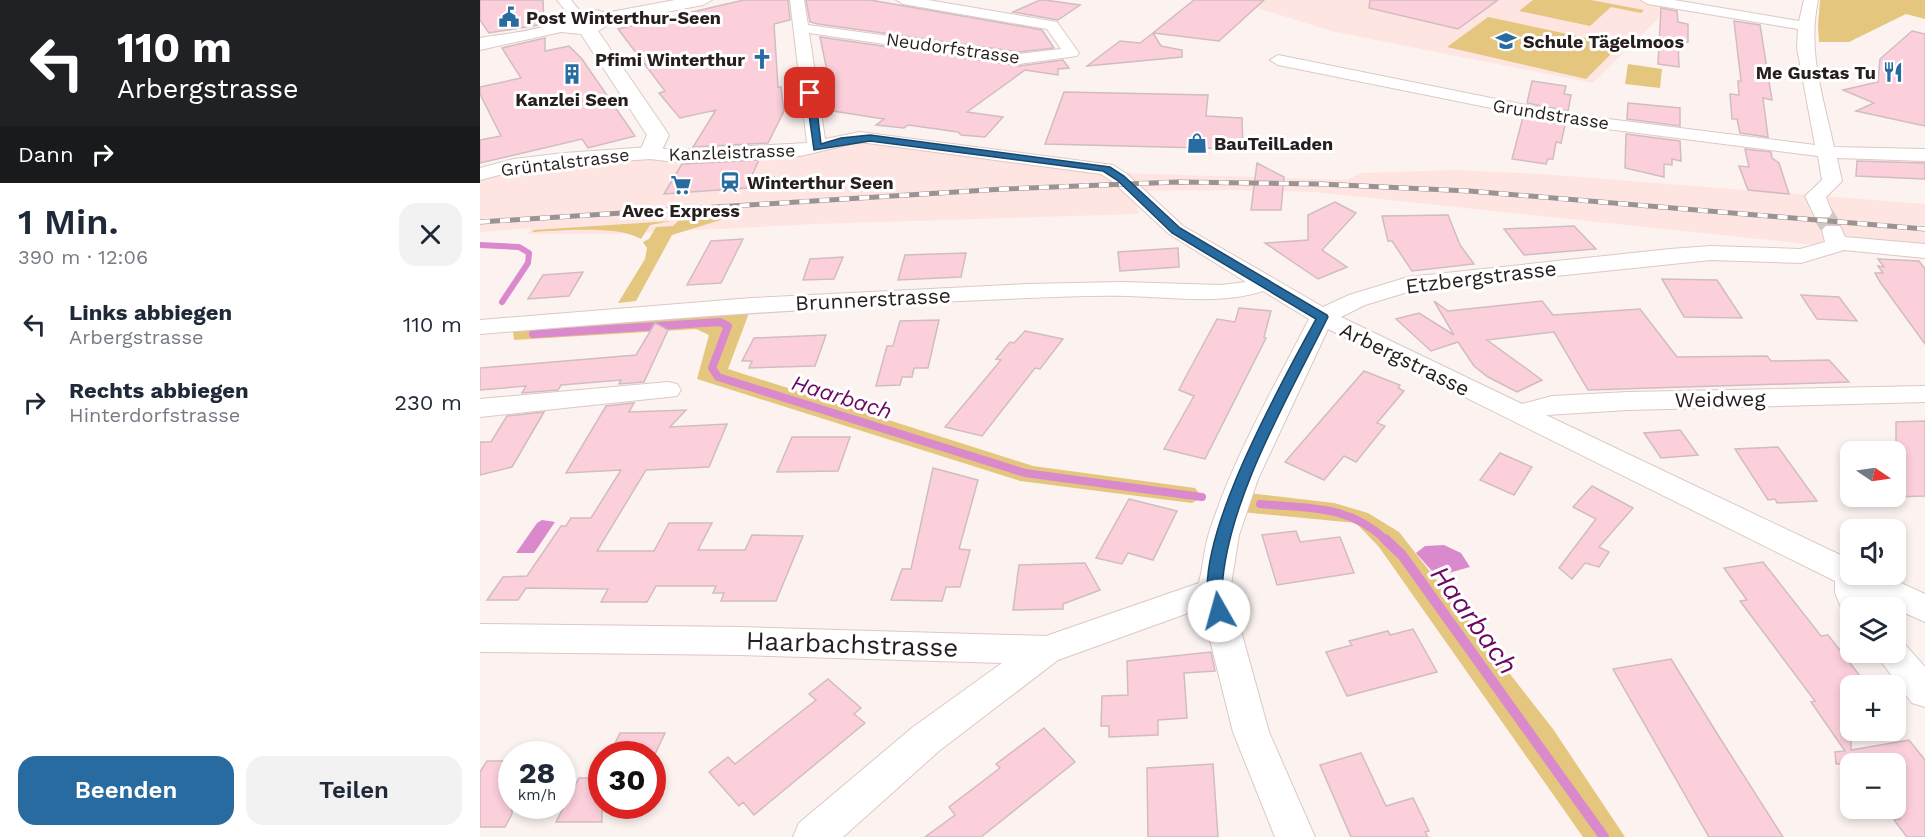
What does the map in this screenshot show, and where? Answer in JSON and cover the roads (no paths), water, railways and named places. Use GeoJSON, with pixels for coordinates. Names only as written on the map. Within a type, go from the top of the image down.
{"type":"FeatureCollection","features":[{"type":"Feature","properties":{"kind":"street","name":"Kanzleistrasse"},"geometry":{"type":"LineString","coordinates":[[564,0],[658,135],[650,153],[676,156],[817,148]]}},
{"type":"Feature","properties":{"kind":"street"},"geometry":{"type":"LineString","coordinates":[[480,44],[561,27],[571,30],[582,23],[604,23],[606,18],[703,0]]}},
{"type":"Feature","properties":{"kind":"street"},"geometry":{"type":"LineString","coordinates":[[797,0],[817,148]]}},
{"type":"Feature","properties":{"kind":"street","name":"Neudorfstrasse"},"geometry":{"type":"LineString","coordinates":[[801,29],[820,29],[1019,59],[1071,54],[1052,25],[903,0]]}},
{"type":"Feature","properties":{"kind":"street"},"geometry":{"type":"LineString","coordinates":[[1648,0],[1805,26]]}},
{"type":"Feature","properties":{"kind":"street"},"geometry":{"type":"LineString","coordinates":[[1810,0],[1805,26],[1805,48],[1832,181],[1815,196],[1830,228]]}},
{"type":"Feature","properties":{"kind":"street","name":"Grundstrasse"},"geometry":{"type":"LineString","coordinates":[[1278,60],[1576,120],[1827,152],[1925,155]]}},
{"type":"Feature","properties":{"kind":"street","name":"Arbergstrasse"},"geometry":{"type":"LineString","coordinates":[[817,148],[841,141],[870,138],[1106,169],[1120,178],[1176,230],[1322,317],[1840,570]]}},
{"type":"Feature","properties":{"kind":"street","name":"Grüntalstrasse"},"geometry":{"type":"LineString","coordinates":[[480,174],[534,163],[650,153]]}},
{"type":"Feature","properties":{"kind":"street","name":"Etzbergstrasse"},"geometry":{"type":"LineString","coordinates":[[1322,317],[1357,300],[1408,284],[1670,255],[1711,253],[1801,256],[1828,250],[1830,228],[1925,251]]}},
{"type":"Feature","properties":{"kind":"street","name":"Brunnerstrasse"},"geometry":{"type":"LineString","coordinates":[[480,327],[752,305],[1028,291],[1231,292],[1265,284]]}},
{"type":"Feature","properties":{"kind":"street"},"geometry":{"type":"LineString","coordinates":[[1295,837],[1251,732],[1214,591],[1224,535],[1244,479],[1270,420],[1322,317]]}},
{"type":"Feature","properties":{"kind":"street"},"geometry":{"type":"LineString","coordinates":[[480,408],[668,390]]}},
{"type":"Feature","properties":{"kind":"street","name":"Weidweg"},"geometry":{"type":"LineString","coordinates":[[1517,414],[1552,405],[1628,401],[1925,394]]}},
{"type":"Feature","properties":{"kind":"street","name":"Arbergstrasse"},"geometry":{"type":"LineString","coordinates":[[1873,585],[1925,609]]}},
{"type":"Feature","properties":{"kind":"street","name":"Haarbachstrasse"},"geometry":{"type":"LineString","coordinates":[[480,638],[740,641],[1047,650],[1214,591]]}},
{"type":"Feature","properties":{"kind":"street"},"geometry":{"type":"LineString","coordinates":[[813,837],[926,739],[1047,650]]}},
{"type":"Feature","properties":{"kind":"street"},"geometry":{"type":"LineString","coordinates":[[1901,663],[1925,692]]}},
{"type":"Feature","properties":{"kind":"waterway","name":"Haarbach"},"geometry":{"type":"LineString","coordinates":[[480,245],[519,247],[529,253],[528,263],[502,302]]}},
{"type":"Feature","properties":{"kind":"waterway","name":"Haarbach"},"geometry":{"type":"LineString","coordinates":[[533,334],[720,322],[728,326],[712,368],[718,377],[1025,473],[1202,497]]}},
{"type":"Feature","properties":{"kind":"waterway","name":"Haarbach"},"geometry":{"type":"LineString","coordinates":[[1260,504],[1312,508],[1342,514],[1371,528],[1386,540]]}},
{"type":"Feature","properties":{"kind":"waterway","name":"Haarbach"},"geometry":{"type":"LineString","coordinates":[[1385,539],[1402,555],[1604,837]]}},
{"type":"Feature","properties":{"kind":"tunnel"},"geometry":{"type":"LineString","coordinates":[[1822,213],[1833,230]]}},
{"type":"Feature","properties":{"kind":"railway"},"geometry":{"type":"LineString","coordinates":[[480,222],[1003,189],[1177,182],[1320,184],[1469,191],[1925,229]]}},
{"type":"Feature","properties":{"kind":"place","name":"Post Winterthur-Seen"},"geometry":{"type":"Point","coordinates":[509,17]}},
{"type":"Feature","properties":{"kind":"place","name":"Schule Tägelmoos"},"geometry":{"type":"Point","coordinates":[1506,41]}},
{"type":"Feature","properties":{"kind":"place","name":"Pfimi Winterthur"},"geometry":{"type":"Point","coordinates":[762,59]}},
{"type":"Feature","properties":{"kind":"place","name":"Me Gustas Tu"},"geometry":{"type":"Point","coordinates":[1893,72]}},
{"type":"Feature","properties":{"kind":"place","name":"Kanzlei Seen"},"geometry":{"type":"Point","coordinates":[572,74]}},
{"type":"Feature","properties":{"kind":"place","name":"BauTeilLaden"},"geometry":{"type":"Point","coordinates":[1197,143]}},
{"type":"Feature","properties":{"kind":"place","name":"Winterthur Seen"},"geometry":{"type":"Point","coordinates":[730,182]}},
{"type":"Feature","properties":{"kind":"place","name":"Avec Express"},"geometry":{"type":"Point","coordinates":[681,185]}}]}
